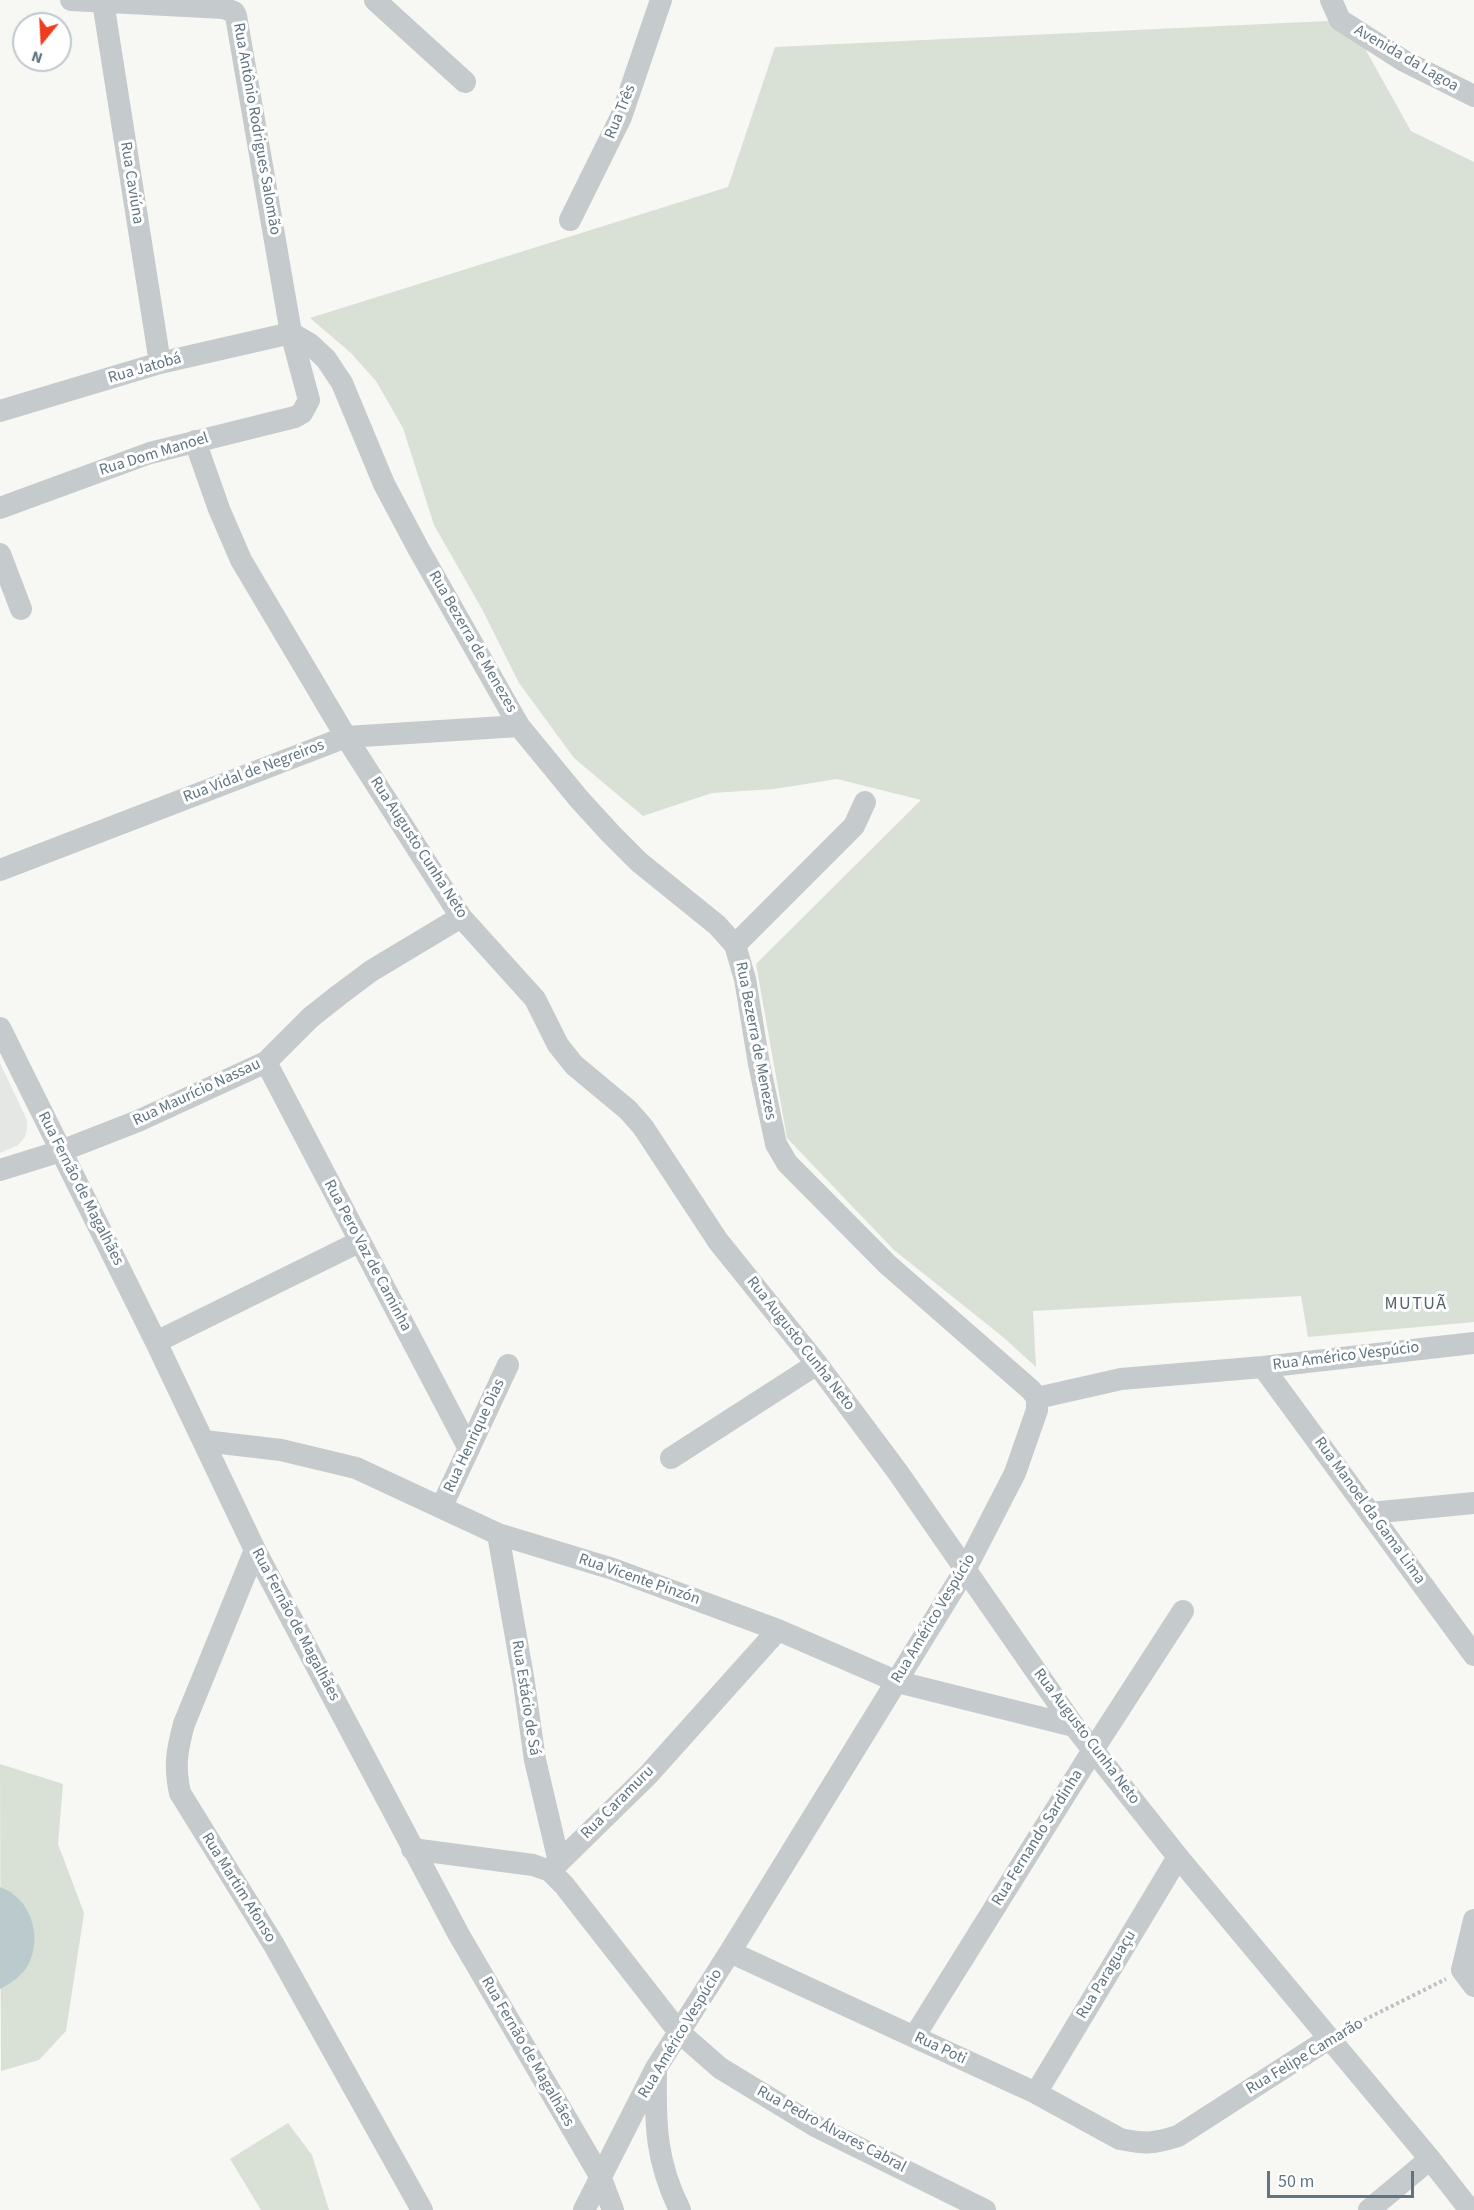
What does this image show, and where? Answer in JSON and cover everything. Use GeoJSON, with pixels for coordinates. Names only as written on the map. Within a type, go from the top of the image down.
{"type":"FeatureCollection","features":[{"type":"Feature","properties":{"kind":"street","name":"Rua Antônio Rodrigues Salomão"},"geometry":{"type":"LineString","coordinates":[[71,0],[223,8],[234,12],[291,333],[309,400],[306,406]]}},
{"type":"Feature","properties":{"kind":"street"},"geometry":{"type":"LineString","coordinates":[[375,0],[465,82]]}},
{"type":"Feature","properties":{"kind":"street","name":"Rua Três"},"geometry":{"type":"LineString","coordinates":[[570,220],[621,117],[661,0]]}},
{"type":"Feature","properties":{"kind":"street","name":"Rua Caviúna"},"geometry":{"type":"LineString","coordinates":[[102,2],[160,363]]}},
{"type":"Feature","properties":{"kind":"street","name":"Avenida da Lagoa"},"geometry":{"type":"LineString","coordinates":[[1335,10],[1404,61],[1471,89]]}},
{"type":"Feature","properties":{"kind":"street","name":"Rua Jatobá"},"geometry":{"type":"LineString","coordinates":[[0,410],[160,363],[291,333]]}},
{"type":"Feature","properties":{"kind":"street","name":"Rua Bezerra de Menezes"},"geometry":{"type":"LineString","coordinates":[[291,333],[310,344],[326,359],[342,383],[384,484],[519,726],[611,834],[639,862],[717,925],[735,945],[745,979],[759,1064],[776,1144],[787,1163],[887,1264],[1022,1382],[1037,1398]]}},
{"type":"Feature","properties":{"kind":"street","name":"Rua Dom Manoel"},"geometry":{"type":"LineString","coordinates":[[0,508],[150,453],[295,417],[302,413],[306,406]]}},
{"type":"Feature","properties":{"kind":"street","name":"Rua Augusto Cunha Neto"},"geometry":{"type":"LineString","coordinates":[[195,441],[219,509],[241,560],[346,737],[461,917],[535,999],[558,1045],[574,1065],[628,1110],[643,1127],[718,1241],[817,1364],[897,1471],[1074,1726],[1178,1857],[1430,2158],[1470,2210]]}},
{"type":"Feature","properties":{"kind":"street"},"geometry":{"type":"LineString","coordinates":[[0,554],[21,609]]}},
{"type":"Feature","properties":{"kind":"street","name":"Rua Vidal de Negreiros"},"geometry":{"type":"LineString","coordinates":[[0,870],[346,737],[519,726]]}},
{"type":"Feature","properties":{"kind":"street"},"geometry":{"type":"LineString","coordinates":[[735,945],[854,826],[865,802]]}},
{"type":"Feature","properties":{"kind":"street","name":"Rua Maurício Nassau"},"geometry":{"type":"LineString","coordinates":[[0,1170],[61,1151],[138,1121],[266,1062],[311,1017],[371,971],[461,917]]}},
{"type":"Feature","properties":{"kind":"street","name":"Rua Fernão de Magalhães"},"geometry":{"type":"LineString","coordinates":[[0,1028],[156,1342],[255,1550],[465,1946],[600,2176],[613,2210]]}},
{"type":"Feature","properties":{"kind":"street","name":"Rua Pero Vaz de Caminha"},"geometry":{"type":"LineString","coordinates":[[266,1062],[469,1449]]}},
{"type":"Feature","properties":{"kind":"street"},"geometry":{"type":"LineString","coordinates":[[156,1342],[359,1242]]}},
{"type":"Feature","properties":{"kind":"street","name":"Rua Américo Vespúcio"},"geometry":{"type":"LineString","coordinates":[[584,2210],[656,2068],[898,1682],[965,1570],[1015,1473],[1037,1410],[1037,1398],[1121,1379],[1263,1367],[1474,1343]]}},
{"type":"Feature","properties":{"kind":"street"},"geometry":{"type":"LineString","coordinates":[[671,1458],[817,1364]]}},
{"type":"Feature","properties":{"kind":"street","name":"Rua Henrique Dias"},"geometry":{"type":"LineString","coordinates":[[442,1506],[508,1365]]}},
{"type":"Feature","properties":{"kind":"street","name":"Rua Manoel da Gama Lima"},"geometry":{"type":"LineString","coordinates":[[1263,1367],[1474,1655]]}},
{"type":"Feature","properties":{"kind":"street","name":"Rua Vicente Pinzón"},"geometry":{"type":"LineString","coordinates":[[204,1441],[282,1450],[356,1468],[498,1534],[613,1569],[778,1630],[898,1682],[1074,1726]]}},
{"type":"Feature","properties":{"kind":"street"},"geometry":{"type":"LineString","coordinates":[[1370,1513],[1474,1503]]}},
{"type":"Feature","properties":{"kind":"street","name":"Rua Estácio de Sá"},"geometry":{"type":"LineString","coordinates":[[498,1534],[554,1866]]}},
{"type":"Feature","properties":{"kind":"street","name":"Rua Martim Afonso"},"geometry":{"type":"LineString","coordinates":[[255,1550],[184,1724],[177,1749],[176,1772],[180,1793],[274,1945],[422,2210]]}},
{"type":"Feature","properties":{"kind":"street","name":"Rua Fernando Sardinha"},"geometry":{"type":"LineString","coordinates":[[914,2037],[1093,1750],[1183,1611]]}},
{"type":"Feature","properties":{"kind":"street","name":"Rua Caramuru"},"geometry":{"type":"LineString","coordinates":[[554,1866],[648,1775],[778,1630]]}},
{"type":"Feature","properties":{"kind":"street"},"geometry":{"type":"LineString","coordinates":[[412,1849],[554,1866]]}},
{"type":"Feature","properties":{"kind":"street","name":"Rua Paraguaçu"},"geometry":{"type":"LineString","coordinates":[[1036,2093],[1178,1857]]}},
{"type":"Feature","properties":{"kind":"street","name":"Rua Pedro Álvares Cabral"},"geometry":{"type":"LineString","coordinates":[[554,1866],[564,1885],[679,2032],[720,2067],[762,2095],[818,2127],[985,2210]]}},
{"type":"Feature","properties":{"kind":"street"},"geometry":{"type":"LineString","coordinates":[[1468,1978],[1474,1920]]}},
{"type":"Feature","properties":{"kind":"street","name":"Rua Poti"},"geometry":{"type":"LineString","coordinates":[[730,1952],[1036,2093],[1120,2139],[1149,2144]]}},
{"type":"Feature","properties":{"kind":"street","name":"Rua Felipe Camarão"},"geometry":{"type":"LineString","coordinates":[[1149,2144],[1178,2136],[1330,2038]]}},
{"type":"Feature","properties":{"kind":"street"},"geometry":{"type":"LineString","coordinates":[[656,2068],[657,2136],[664,2175],[680,2210]]}},
{"type":"Feature","properties":{"kind":"street"},"geometry":{"type":"LineString","coordinates":[[1369,2210],[1430,2158]]}},
{"type":"Feature","properties":{"kind":"path","name":"Rua Felipe Camarão"},"geometry":{"type":"LineString","coordinates":[[1330,2038],[1468,1978]]}},
{"type":"Feature","properties":{"kind":"shaded area"},"geometry":{"type":"Polygon","coordinates":[[[1349,20],[1411,131],[1474,162],[1474,1322],[1308,1337],[1301,1296],[1033,1311],[1036,1367],[1003,1337],[894,1250],[787,1138],[756,964],[921,800],[837,779],[774,789],[712,793],[643,816],[574,758],[519,683],[482,609],[434,525],[403,428],[376,381],[351,353],[310,318],[728,187],[775,47],[1349,20]]]}},
{"type":"Feature","properties":{"kind":"shaded area"},"geometry":{"type":"Polygon","coordinates":[[[0,1063],[27,1120],[27,1129],[25,1137],[18,1145],[0,1153],[0,1063]]]}},
{"type":"Feature","properties":{"kind":"shaded area"},"geometry":{"type":"Polygon","coordinates":[[[0,1764],[63,1784],[58,1844],[84,1913],[66,2031],[39,2060],[1,2071],[0,1764]]]}},
{"type":"Feature","properties":{"kind":"shaded area"},"geometry":{"type":"Polygon","coordinates":[[[0,1887],[11,1892],[26,1909],[34,1931],[34,1943],[26,1969],[16,1979],[0,1989],[0,1887]]]}},
{"type":"Feature","properties":{"kind":"shaded area"},"geometry":{"type":"Polygon","coordinates":[[[288,2123],[312,2155],[329,2210],[261,2210],[230,2159],[288,2123]]]}},
{"type":"Feature","properties":{"kind":"district","name":"MUTUÃ"},"geometry":{"type":"Point","coordinates":[1416,1305]}}]}
